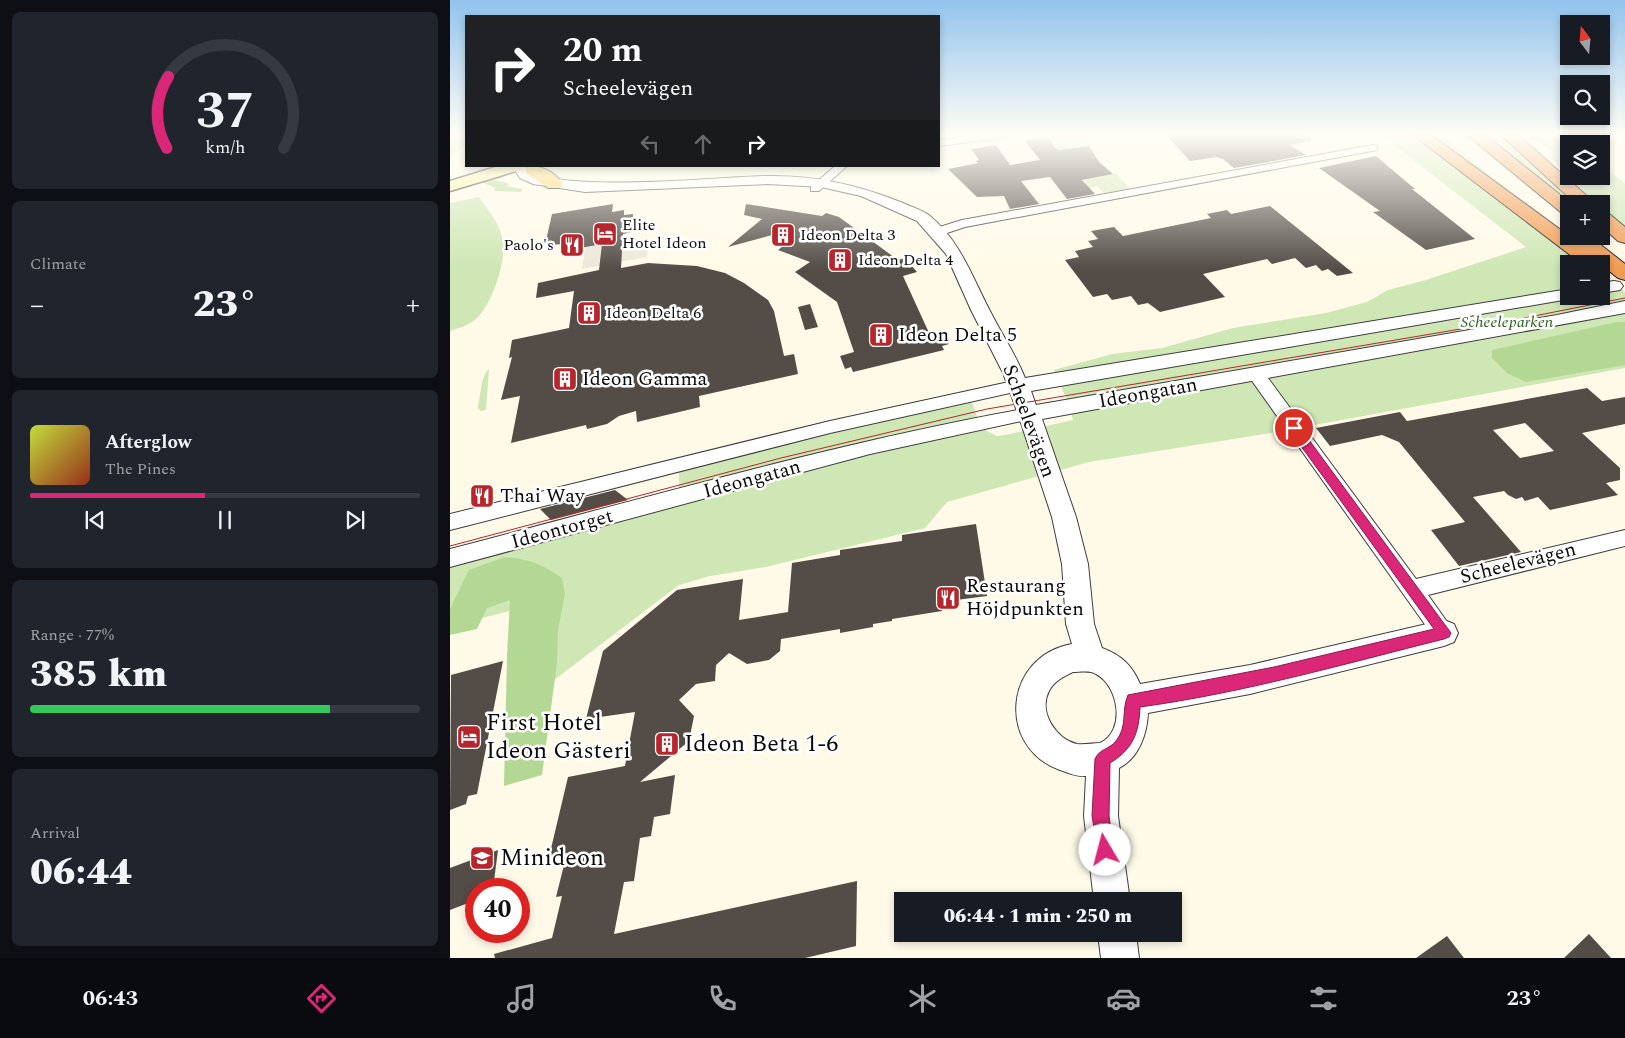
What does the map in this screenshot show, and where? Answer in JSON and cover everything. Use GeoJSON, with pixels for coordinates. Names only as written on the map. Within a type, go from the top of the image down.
{"type":"FeatureCollection","features":[{"type":"Feature","properties":{"kind":"highway"},"geometry":{"type":"LineString","coordinates":[[1481,180],[1583,255]]}},
{"type":"Feature","properties":{"kind":"highway"},"geometry":{"type":"LineString","coordinates":[[1506,180],[1560,223]]}},
{"type":"Feature","properties":{"kind":"highway"},"geometry":{"type":"LineString","coordinates":[[1531,180],[1560,203]]}},
{"type":"Feature","properties":{"kind":"highway"},"geometry":{"type":"LineString","coordinates":[[1560,180],[1577,195]]}},
{"type":"Feature","properties":{"kind":"highway"},"geometry":{"type":"LineString","coordinates":[[1610,224],[1625,237]]}},
{"type":"Feature","properties":{"kind":"highway"},"geometry":{"type":"LineString","coordinates":[[1610,242],[1625,254]]}},
{"type":"Feature","properties":{"kind":"highway"},"geometry":{"type":"LineString","coordinates":[[1584,245],[1616,283]]}},
{"type":"Feature","properties":{"kind":"main road"},"geometry":{"type":"LineString","coordinates":[[450,186],[464,180]]}},
{"type":"Feature","properties":{"kind":"main road"},"geometry":{"type":"LineString","coordinates":[[550,180],[554,184]]}},
{"type":"Feature","properties":{"kind":"street","name":"Scheelevägen"},"geometry":{"type":"LineString","coordinates":[[518,180],[536,185],[579,191],[620,192],[758,184],[818,186]]}},
{"type":"Feature","properties":{"kind":"street","name":"Scheelevägen"},"geometry":{"type":"LineString","coordinates":[[540,180],[554,184],[607,188],[760,180],[818,186],[882,206],[938,232],[954,253],[1018,386],[1064,517],[1075,564],[1080,624],[1080,658]]}},
{"type":"Feature","properties":{"kind":"street"},"geometry":{"type":"LineString","coordinates":[[818,186],[826,180]]}},
{"type":"Feature","properties":{"kind":"street"},"geometry":{"type":"LineString","coordinates":[[938,232],[962,224],[1200,180]]}},
{"type":"Feature","properties":{"kind":"street","name":"Ideongatan"},"geometry":{"type":"LineString","coordinates":[[673,467],[839,424],[1018,386],[1560,296]]}},
{"type":"Feature","properties":{"kind":"street","name":"Ideongatan"},"geometry":{"type":"LineString","coordinates":[[675,499],[929,433],[1558,321],[1625,307]]}},
{"type":"Feature","properties":{"kind":"street"},"geometry":{"type":"LineString","coordinates":[[1133,700],[1178,694],[1274,674],[1444,633],[1256,374]]}},
{"type":"Feature","properties":{"kind":"street","name":"Ideontorget"},"geometry":{"type":"LineString","coordinates":[[450,522],[673,467]]}},
{"type":"Feature","properties":{"kind":"street","name":"Ideontorget"},"geometry":{"type":"LineString","coordinates":[[450,558],[675,499]]}},
{"type":"Feature","properties":{"kind":"street","name":"Scheelevägen"},"geometry":{"type":"LineString","coordinates":[[1411,590],[1625,538]]}},
{"type":"Feature","properties":{"kind":"street"},"geometry":{"type":"LineString","coordinates":[[1080,658],[1106,663],[1122,674],[1133,700],[1132,725],[1121,748],[1090,760],[1057,754],[1044,742],[1033,727],[1029,699],[1038,677],[1056,663],[1080,658]]}},
{"type":"Feature","properties":{"kind":"street"},"geometry":{"type":"LineString","coordinates":[[1090,760],[1111,892]]}},
{"type":"Feature","properties":{"kind":"street"},"geometry":{"type":"LineString","coordinates":[[1118,942],[1120,958]]}},
{"type":"Feature","properties":{"kind":"green space"},"geometry":{"type":"Polygon","coordinates":[[[495,180],[510,184],[506,186],[522,189],[521,192],[495,191],[495,188],[479,181],[495,180]]]}},
{"type":"Feature","properties":{"kind":"green space"},"geometry":{"type":"Polygon","coordinates":[[[1086,180],[1122,180],[1130,189],[1104,193],[1097,186],[1089,188],[1084,182],[1087,182],[1086,180]]]}},
{"type":"Feature","properties":{"kind":"green space","name":"Scheeleparken"},"geometry":{"type":"Polygon","coordinates":[[[1439,180],[1471,180],[1576,255],[1560,255],[1560,305],[1610,305],[1610,280],[1625,292],[1625,368],[1271,433],[1089,462],[947,502],[925,528],[766,567],[710,576],[679,585],[533,696],[542,603],[450,626],[450,561],[795,472],[939,439],[985,430],[997,436],[1073,420],[1070,407],[1054,370],[1112,354],[1162,348],[1233,328],[1326,313],[1367,302],[1388,290],[1426,280],[1526,247],[1439,180]]]}},
{"type":"Feature","properties":{"kind":"green space"},"geometry":{"type":"Polygon","coordinates":[[[1488,180],[1495,180],[1542,219],[1488,180]]]}},
{"type":"Feature","properties":{"kind":"green space"},"geometry":{"type":"Polygon","coordinates":[[[1543,180],[1554,180],[1571,195],[1563,195],[1543,180]]]}},
{"type":"Feature","properties":{"kind":"green space"},"geometry":{"type":"Polygon","coordinates":[[[1610,180],[1621,180],[1625,183],[1625,230],[1610,217],[1610,195],[1586,195],[1577,185],[1610,185],[1610,180]]]}},
{"type":"Feature","properties":{"kind":"green space"},"geometry":{"type":"Polygon","coordinates":[[[479,197],[495,221],[502,237],[503,257],[501,269],[493,293],[481,313],[469,324],[450,331],[450,203],[479,197]]]}},
{"type":"Feature","properties":{"kind":"green space"},"geometry":{"type":"Polygon","coordinates":[[[1617,322],[1625,322],[1625,365],[1526,382],[1507,373],[1492,358],[1492,350],[1617,322]]]}},
{"type":"Feature","properties":{"kind":"green space"},"geometry":{"type":"Polygon","coordinates":[[[489,369],[486,410],[481,411],[478,408],[481,387],[484,376],[489,369]]]}},
{"type":"Feature","properties":{"kind":"green space"},"geometry":{"type":"Polygon","coordinates":[[[971,400],[978,419],[679,495],[679,469],[863,423],[971,400]]]}},
{"type":"Feature","properties":{"kind":"green space"},"geometry":{"type":"Polygon","coordinates":[[[505,557],[528,561],[555,573],[562,578],[565,594],[558,629],[557,663],[542,775],[504,786],[510,600],[487,608],[477,629],[450,635],[450,609],[469,570],[505,557]]]}},
{"type":"Feature","properties":{"kind":"shaded area"},"geometry":{"type":"Polygon","coordinates":[[[602,241],[602,249],[648,241],[647,257],[582,269],[586,244],[602,241]]]}},
{"type":"Feature","properties":{"kind":"building"},"geometry":{"type":"Polygon","coordinates":[[[959,180],[1030,180],[1021,181],[1039,204],[1010,209],[1004,196],[977,197],[959,180]]]}},
{"type":"Feature","properties":{"kind":"building"},"geometry":{"type":"Polygon","coordinates":[[[1052,180],[1084,180],[1082,180],[1095,194],[1067,199],[1052,180]]]}},
{"type":"Feature","properties":{"kind":"building"},"geometry":{"type":"Polygon","coordinates":[[[1336,180],[1404,180],[1415,189],[1412,189],[1475,239],[1426,250],[1373,212],[1380,211],[1336,180]]]}},
{"type":"Feature","properties":{"kind":"building"},"geometry":{"type":"Polygon","coordinates":[[[613,204],[612,212],[624,210],[624,215],[633,214],[632,232],[623,234],[621,268],[648,263],[697,266],[725,273],[744,283],[768,300],[774,311],[784,356],[794,354],[798,374],[699,396],[700,407],[637,422],[636,411],[619,416],[607,424],[587,429],[586,425],[511,443],[520,396],[501,400],[512,357],[509,358],[512,340],[569,328],[574,291],[536,298],[538,283],[599,270],[602,244],[564,251],[565,244],[545,245],[552,214],[613,204]]]}},
{"type":"Feature","properties":{"kind":"building"},"geometry":{"type":"Polygon","coordinates":[[[746,204],[822,216],[826,213],[839,217],[898,260],[905,258],[917,272],[903,276],[930,335],[943,332],[949,344],[942,346],[944,350],[853,372],[851,367],[845,369],[840,356],[854,352],[837,302],[795,272],[810,262],[778,250],[782,247],[776,234],[728,247],[762,219],[744,215],[746,204]]]}},
{"type":"Feature","properties":{"kind":"building"},"geometry":{"type":"Polygon","coordinates":[[[1270,206],[1353,273],[1337,276],[1328,269],[1322,271],[1316,265],[1306,268],[1295,258],[1272,264],[1267,259],[1203,274],[1225,297],[1160,312],[1148,303],[1138,305],[1131,296],[1112,300],[1107,294],[1093,297],[1065,260],[1079,257],[1075,251],[1093,247],[1088,241],[1098,239],[1091,231],[1114,227],[1123,236],[1211,218],[1207,214],[1227,210],[1231,214],[1270,206]]]}},
{"type":"Feature","properties":{"kind":"building"},"geometry":{"type":"Polygon","coordinates":[[[810,304],[818,327],[805,330],[798,307],[810,304]]]}},
{"type":"Feature","properties":{"kind":"building"},"geometry":{"type":"Polygon","coordinates":[[[1587,388],[1602,401],[1625,397],[1625,424],[1582,433],[1620,468],[1620,480],[1606,483],[1618,495],[1550,510],[1538,497],[1525,501],[1522,497],[1516,499],[1504,491],[1473,497],[1521,552],[1459,566],[1431,530],[1465,522],[1399,442],[1382,435],[1330,446],[1316,428],[1400,412],[1407,421],[1587,388]],[[1525,423],[1493,430],[1520,458],[1554,451],[1525,423]]]}},
{"type":"Feature","properties":{"kind":"building"},"geometry":{"type":"Polygon","coordinates":[[[615,490],[628,500],[551,520],[540,509],[615,490]]]}},
{"type":"Feature","properties":{"kind":"building","name":"Ideon Beta 1-6"},"geometry":{"type":"Polygon","coordinates":[[[976,524],[987,596],[941,602],[942,611],[892,619],[892,621],[873,624],[873,627],[840,633],[840,629],[781,639],[780,651],[769,660],[747,664],[729,653],[716,665],[715,681],[696,684],[679,700],[694,716],[689,741],[640,782],[675,775],[670,814],[654,817],[651,836],[640,838],[634,881],[624,882],[614,934],[857,881],[856,946],[805,958],[495,958],[494,954],[552,938],[562,896],[556,897],[567,853],[549,857],[568,777],[625,766],[635,712],[586,719],[603,651],[677,590],[743,579],[739,620],[788,612],[792,563],[840,555],[840,550],[902,541],[902,535],[976,524]]]}},
{"type":"Feature","properties":{"kind":"building","name":"First Hotel Ideon Gästeri"},"geometry":{"type":"Polygon","coordinates":[[[503,661],[477,794],[468,796],[466,804],[450,810],[451,675],[503,661]]]}},
{"type":"Feature","properties":{"kind":"building"},"geometry":{"type":"Polygon","coordinates":[[[498,850],[494,878],[465,878],[465,904],[450,910],[450,868],[498,850]]]}},
{"type":"Feature","properties":{"kind":"building"},"geometry":{"type":"Polygon","coordinates":[[[1589,934],[1611,958],[1564,958],[1589,934]]]}},
{"type":"Feature","properties":{"kind":"building"},"geometry":{"type":"Polygon","coordinates":[[[1447,936],[1464,958],[1416,958],[1447,936]]]}},
{"type":"Feature","properties":{"kind":"tram line"},"geometry":{"type":"LineString","coordinates":[[450,546],[781,458],[987,409],[1514,320],[1625,298]]}},
{"type":"Feature","properties":{"kind":"place","name":"Elite Hotel Ideon"},"geometry":{"type":"Point","coordinates":[605,234]}},
{"type":"Feature","properties":{"kind":"place","name":"Ideon Delta 3"},"geometry":{"type":"Point","coordinates":[783,235]}},
{"type":"Feature","properties":{"kind":"place","name":"Paolo's"},"geometry":{"type":"Point","coordinates":[572,245]}},
{"type":"Feature","properties":{"kind":"place","name":"Ideon Delta 4"},"geometry":{"type":"Point","coordinates":[840,260]}},
{"type":"Feature","properties":{"kind":"place","name":"Ideon Delta 6"},"geometry":{"type":"Point","coordinates":[589,313]}},
{"type":"Feature","properties":{"kind":"place","name":"Ideon Delta 5"},"geometry":{"type":"Point","coordinates":[881,335]}},
{"type":"Feature","properties":{"kind":"place","name":"Ideon Gamma"},"geometry":{"type":"Point","coordinates":[565,379]}},
{"type":"Feature","properties":{"kind":"place","name":"Thai Way"},"geometry":{"type":"Point","coordinates":[482,496]}},
{"type":"Feature","properties":{"kind":"place","name":"Restaurang Höjdpunkten"},"geometry":{"type":"Point","coordinates":[948,598]}},
{"type":"Feature","properties":{"kind":"place","name":"First Hotel Ideon Gästeri"},"geometry":{"type":"Point","coordinates":[469,737]}},
{"type":"Feature","properties":{"kind":"place","name":"Ideon Beta 1-6"},"geometry":{"type":"Point","coordinates":[667,744]}},
{"type":"Feature","properties":{"kind":"place","name":"Minideon"},"geometry":{"type":"Point","coordinates":[482,858]}},
{"type":"Feature","properties":{"kind":"route"},"geometry":{"type":"LineString","coordinates":[[1105,850],[1100,816],[1103,759],[1121,748],[1132,725],[1133,700],[1178,694],[1274,674],[1444,633],[1294,428]]}}]}
